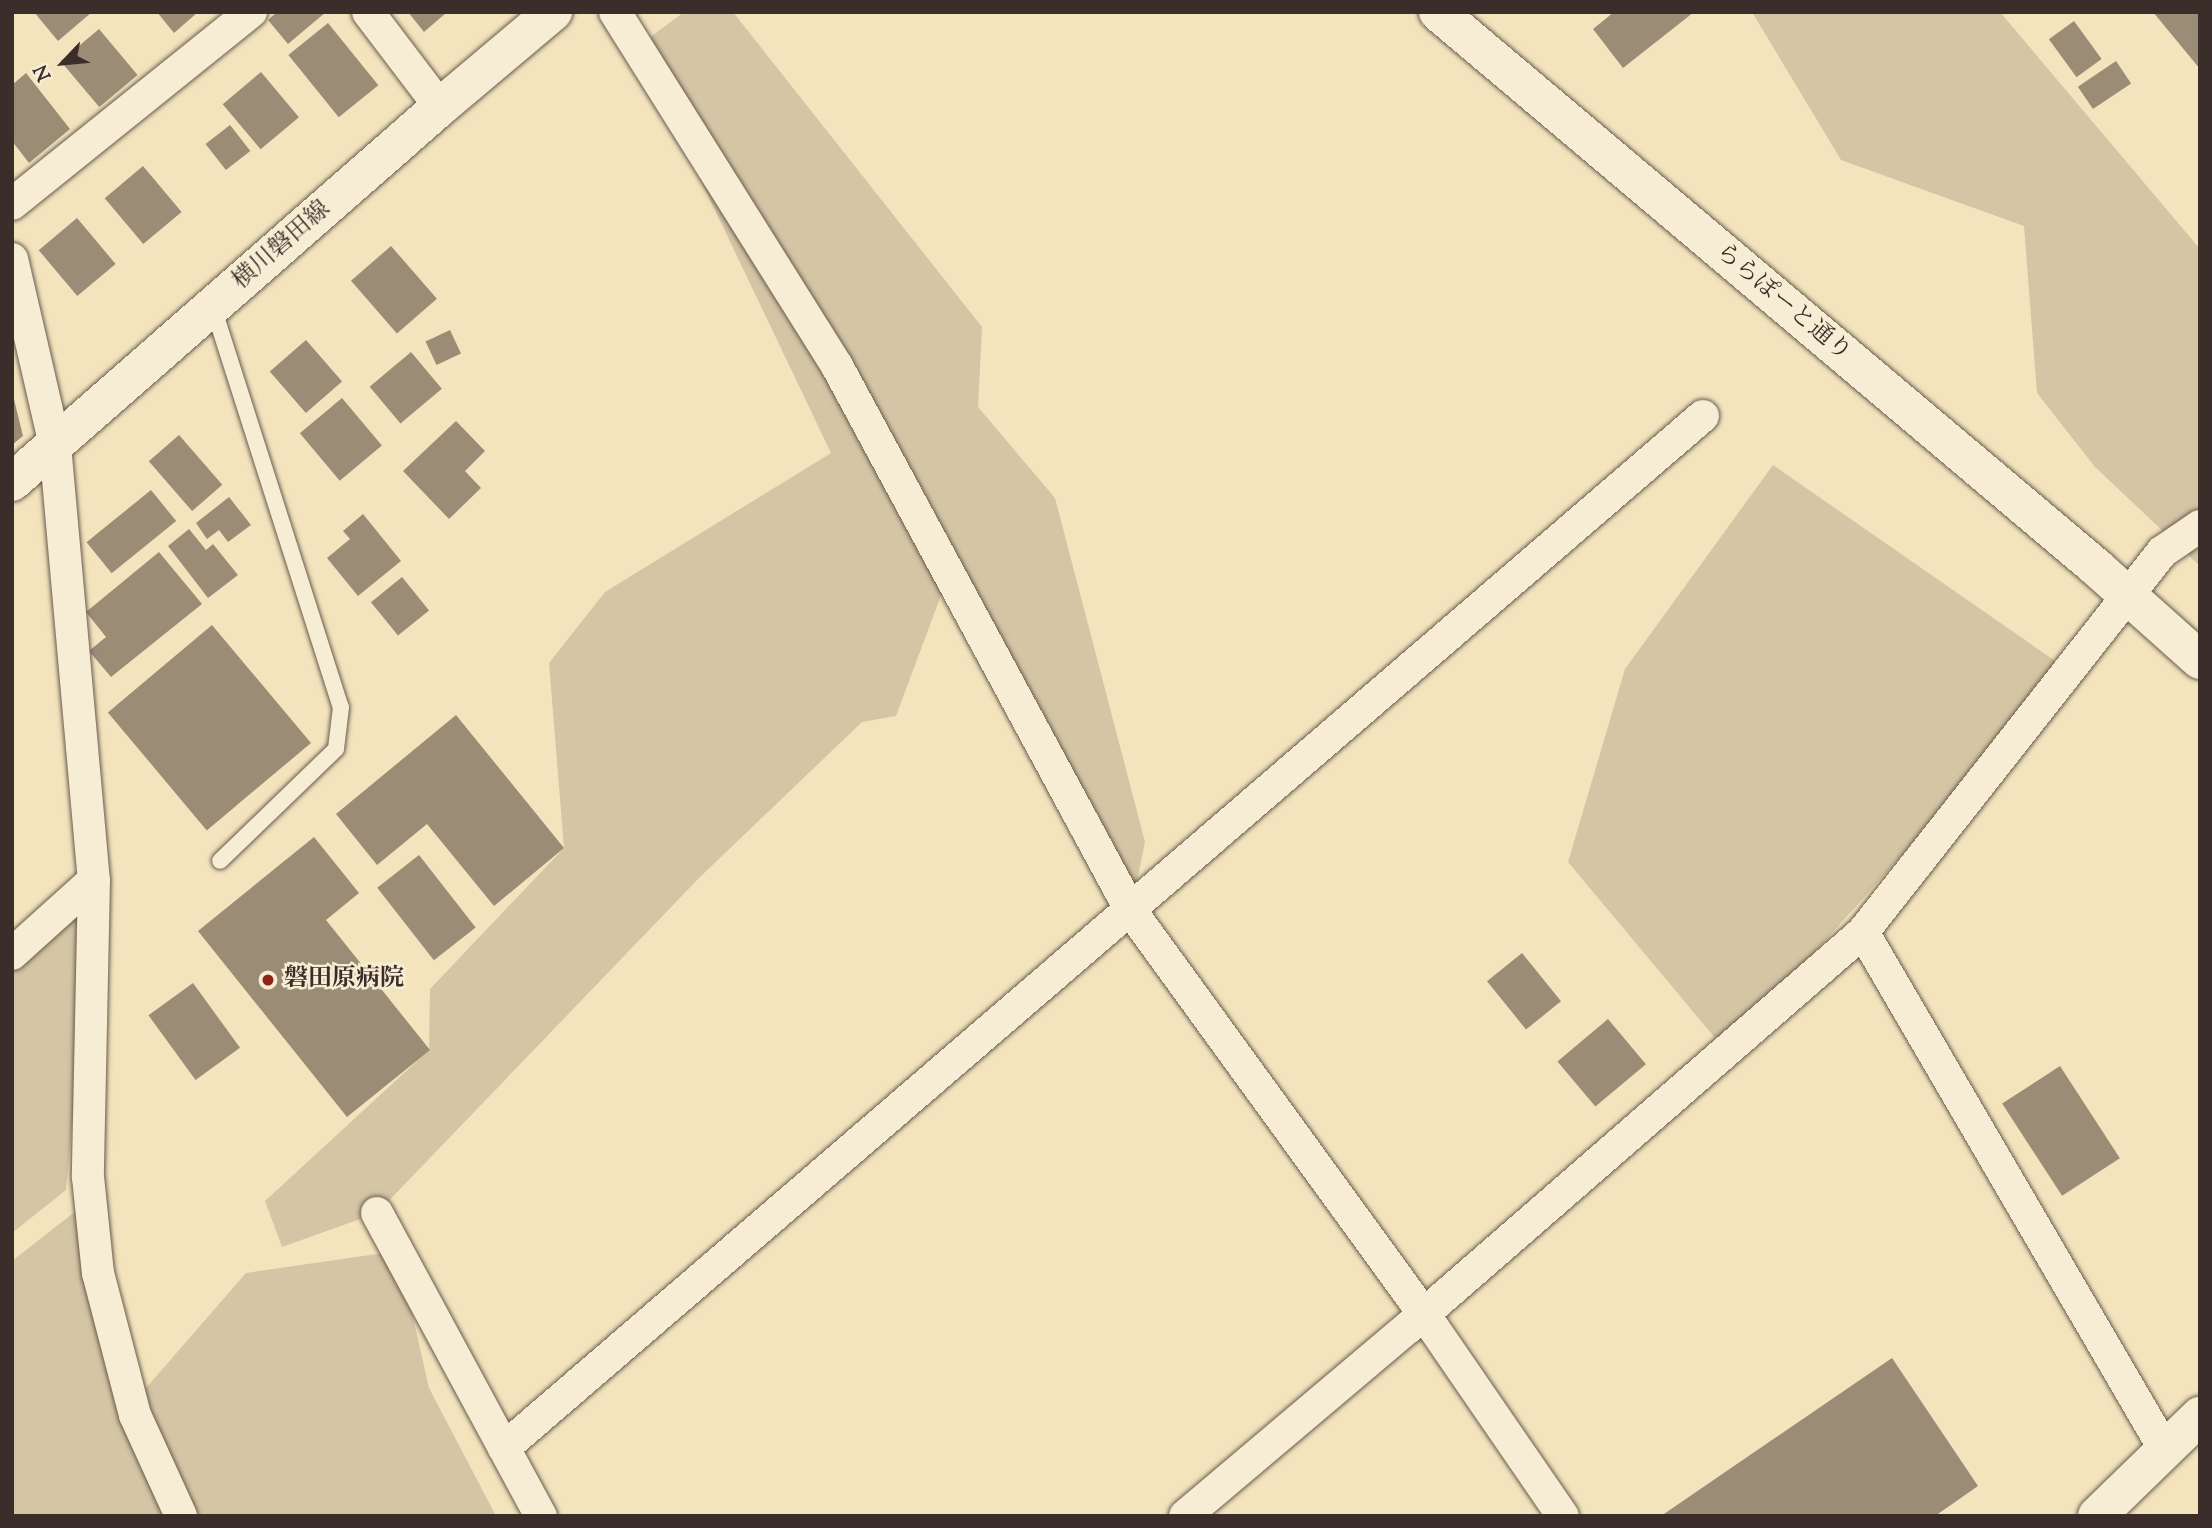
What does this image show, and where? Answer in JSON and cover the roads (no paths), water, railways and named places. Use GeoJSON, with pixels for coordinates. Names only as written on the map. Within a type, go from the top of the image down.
{"type":"FeatureCollection","features":[{"type":"Feature","properties":{"kind":"street"},"geometry":{"type":"LineString","coordinates":[[12,204],[251,12]]}},
{"type":"Feature","properties":{"kind":"street"},"geometry":{"type":"LineString","coordinates":[[368,12],[440,107]]}},
{"type":"Feature","properties":{"kind":"street","name":"横川磐田線"},"geometry":{"type":"LineString","coordinates":[[12,482],[440,107],[553,12]]}},
{"type":"Feature","properties":{"kind":"street"},"geometry":{"type":"LineString","coordinates":[[615,12],[837,366],[1131,911],[1424,1314],[1563,1516]]}},
{"type":"Feature","properties":{"kind":"street","name":"ららぽーと通り"},"geometry":{"type":"LineString","coordinates":[[1438,12],[2127,593],[2200,660]]}},
{"type":"Feature","properties":{"kind":"street"},"geometry":{"type":"LineString","coordinates":[[12,259],[55,445],[94,880],[88,1177],[98,1273],[135,1415],[181,1516]]}},
{"type":"Feature","properties":{"kind":"street"},"geometry":{"type":"LineString","coordinates":[[504,1448],[1703,416]]}},
{"type":"Feature","properties":{"kind":"street"},"geometry":{"type":"LineString","coordinates":[[1185,1516],[1424,1314],[1863,932],[2127,593],[2162,552],[2200,526]]}},
{"type":"Feature","properties":{"kind":"street"},"geometry":{"type":"LineString","coordinates":[[12,954],[94,880]]}},
{"type":"Feature","properties":{"kind":"street"},"geometry":{"type":"LineString","coordinates":[[1863,932],[2165,1450]]}},
{"type":"Feature","properties":{"kind":"street"},"geometry":{"type":"LineString","coordinates":[[377,1213],[541,1516]]}},
{"type":"Feature","properties":{"kind":"street"},"geometry":{"type":"LineString","coordinates":[[2097,1516],[2200,1416]]}},
{"type":"Feature","properties":{"kind":"lane"},"geometry":{"type":"LineString","coordinates":[[213,306],[341,707],[336,748],[219,861]]}},
{"type":"Feature","properties":{"kind":"place","name":"磐田原病院"},"geometry":{"type":"Point","coordinates":[268,980]}}]}
